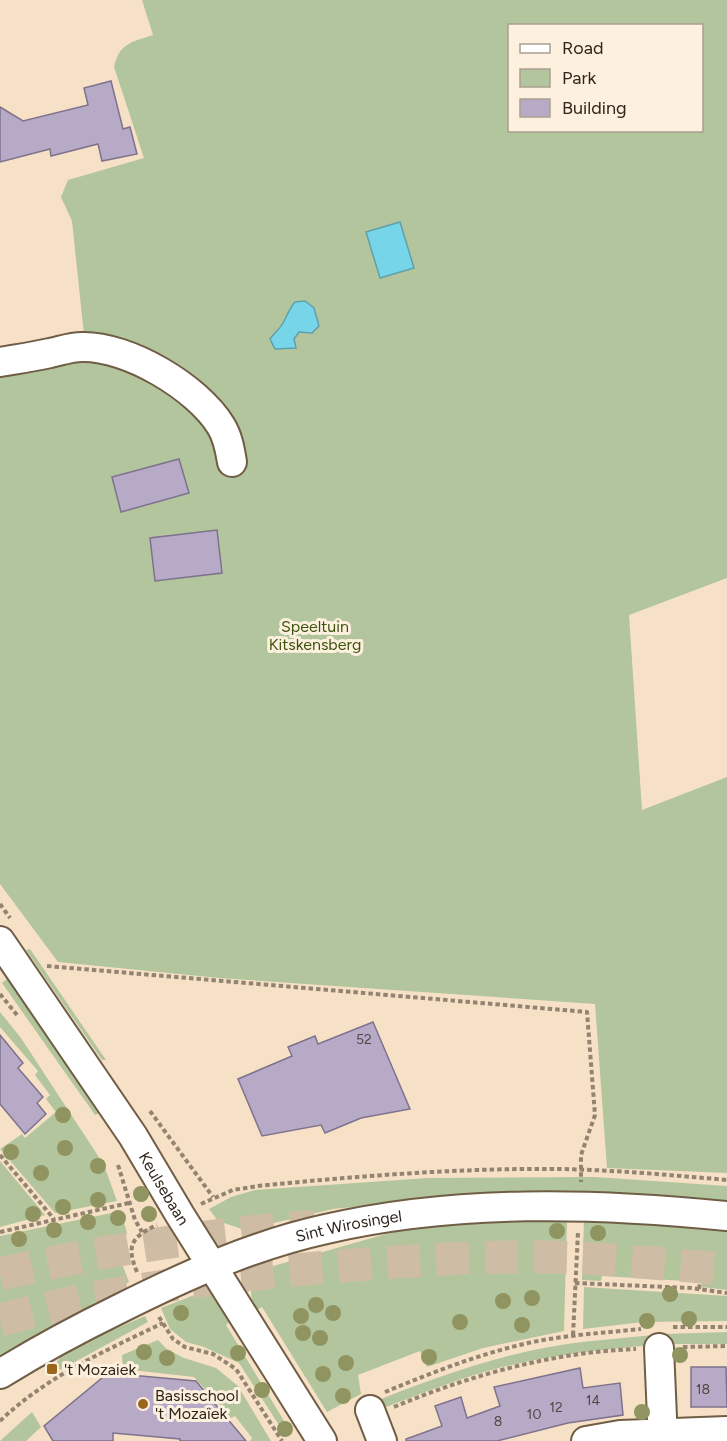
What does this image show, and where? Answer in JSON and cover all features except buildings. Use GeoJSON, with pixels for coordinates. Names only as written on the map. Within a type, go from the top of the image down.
{"type":"FeatureCollection","features":[{"type":"Feature","properties":{"kind":"street"},"geometry":{"type":"LineString","coordinates":[[0,362],[80,347],[108,349],[129,355],[161,373],[210,411],[222,428],[232,462]]}},
{"type":"Feature","properties":{"kind":"street","name":"Keulsebaan"},"geometry":{"type":"LineString","coordinates":[[0,941],[133,1136],[322,1441]]}},
{"type":"Feature","properties":{"kind":"street","name":"Sint Wirosingel"},"geometry":{"type":"LineString","coordinates":[[0,1374],[45,1346],[211,1265],[325,1229],[407,1214],[502,1208],[579,1207],[727,1216]]}},
{"type":"Feature","properties":{"kind":"street"},"geometry":{"type":"LineString","coordinates":[[658,1335],[663,1438]]}},
{"type":"Feature","properties":{"kind":"street"},"geometry":{"type":"LineString","coordinates":[[586,1441],[620,1435],[663,1438],[727,1431]]}},
{"type":"Feature","properties":{"kind":"path"},"geometry":{"type":"LineString","coordinates":[[46,966],[587,1012],[596,1114],[581,1155],[573,1335]]}},
{"type":"Feature","properties":{"kind":"path"},"geometry":{"type":"LineString","coordinates":[[0,1155],[54,1219]]}},
{"type":"Feature","properties":{"kind":"path"},"geometry":{"type":"LineString","coordinates":[[116,1160],[129,1203],[142,1232],[133,1244],[131,1258],[147,1295],[168,1334],[185,1347],[213,1354],[236,1369],[282,1441]]}},
{"type":"Feature","properties":{"kind":"path"},"geometry":{"type":"LineString","coordinates":[[213,1197],[242,1188],[416,1172],[581,1170],[727,1180]]}},
{"type":"Feature","properties":{"kind":"path"},"geometry":{"type":"LineString","coordinates":[[0,1232],[129,1203]]}},
{"type":"Feature","properties":{"kind":"path"},"geometry":{"type":"LineString","coordinates":[[604,1276],[604,1284]]}},
{"type":"Feature","properties":{"kind":"path"},"geometry":{"type":"LineString","coordinates":[[699,1289],[700,1282]]}},
{"type":"Feature","properties":{"kind":"path"},"geometry":{"type":"LineString","coordinates":[[575,1283],[699,1289],[727,1293]]}},
{"type":"Feature","properties":{"kind":"path"},"geometry":{"type":"LineString","coordinates":[[0,1421],[54,1378],[163,1323]]}},
{"type":"Feature","properties":{"kind":"path"},"geometry":{"type":"LineString","coordinates":[[376,1416],[438,1370],[526,1344],[573,1335],[658,1335],[727,1327]]}},
{"type":"Feature","properties":{"kind":"path"},"geometry":{"type":"LineString","coordinates":[[376,1416],[460,1382],[658,1335],[727,1346]]}},
{"type":"Feature","properties":{"kind":"green space","name":"Speeltuin Kitskensberg"},"geometry":{"type":"Polygon","coordinates":[[[142,0],[727,0],[727,578],[629,615],[642,810],[727,777],[727,1173],[607,1168],[595,1004],[219,978],[58,962],[0,884],[0,356],[85,344],[72,221],[61,197],[68,180],[144,158],[114,67],[119,53],[133,42],[153,35],[142,0]]]}},
{"type":"Feature","properties":{"kind":"green space"},"geometry":{"type":"Polygon","coordinates":[[[30,949],[106,1060],[102,1060],[26,950],[30,949]]]}},
{"type":"Feature","properties":{"kind":"green space"},"geometry":{"type":"Polygon","coordinates":[[[7,979],[100,1113],[95,1115],[2,983],[7,979]]]}},
{"type":"Feature","properties":{"kind":"green space"},"geometry":{"type":"Polygon","coordinates":[[[0,1012],[21,1038],[104,1165],[117,1201],[55,1213],[0,1149],[22,1134],[25,1138],[56,1112],[46,1099],[50,1095],[35,1075],[38,1071],[0,1027],[0,1012]]]}},
{"type":"Feature","properties":{"kind":"green space"},"geometry":{"type":"Polygon","coordinates":[[[0,1161],[45,1215],[0,1227],[0,1161]]]}},
{"type":"Feature","properties":{"kind":"green space"},"geometry":{"type":"Polygon","coordinates":[[[595,1177],[727,1186],[727,1205],[443,1198],[333,1209],[245,1230],[218,1221],[209,1209],[231,1197],[255,1190],[428,1178],[595,1177]]]}},
{"type":"Feature","properties":{"kind":"green space"},"geometry":{"type":"Polygon","coordinates":[[[121,1211],[127,1233],[119,1256],[129,1282],[0,1361],[0,1236],[121,1211]]]}},
{"type":"Feature","properties":{"kind":"green space"},"geometry":{"type":"Polygon","coordinates":[[[567,1221],[564,1331],[483,1348],[427,1367],[420,1351],[358,1375],[361,1394],[327,1412],[262,1307],[255,1311],[252,1287],[266,1268],[400,1230],[459,1222],[567,1221]]]}},
{"type":"Feature","properties":{"kind":"green space"},"geometry":{"type":"Polygon","coordinates":[[[584,1221],[727,1228],[727,1290],[702,1287],[702,1282],[602,1276],[601,1281],[582,1280],[584,1221]]]}},
{"type":"Feature","properties":{"kind":"green space"},"geometry":{"type":"Polygon","coordinates":[[[584,1287],[727,1296],[727,1321],[643,1322],[583,1329],[584,1287]]]}},
{"type":"Feature","properties":{"kind":"green space"},"geometry":{"type":"Polygon","coordinates":[[[197,1294],[216,1296],[233,1318],[226,1325],[292,1434],[286,1436],[239,1363],[204,1347],[186,1342],[170,1329],[161,1308],[197,1294]]]}},
{"type":"Feature","properties":{"kind":"green space"},"geometry":{"type":"Polygon","coordinates":[[[145,1316],[148,1322],[60,1370],[56,1363],[66,1350],[145,1316]]]}},
{"type":"Feature","properties":{"kind":"green space"},"geometry":{"type":"Polygon","coordinates":[[[727,1332],[727,1344],[665,1344],[665,1334],[727,1332]]]}},
{"type":"Feature","properties":{"kind":"green space"},"geometry":{"type":"Polygon","coordinates":[[[654,1335],[655,1345],[537,1359],[469,1377],[381,1409],[374,1402],[445,1375],[542,1348],[654,1335]]]}},
{"type":"Feature","properties":{"kind":"green space"},"geometry":{"type":"Polygon","coordinates":[[[158,1340],[167,1349],[184,1358],[216,1368],[238,1386],[271,1441],[250,1441],[252,1438],[235,1416],[231,1418],[194,1377],[123,1369],[122,1355],[158,1340]]]}},
{"type":"Feature","properties":{"kind":"green space"},"geometry":{"type":"Polygon","coordinates":[[[32,1412],[41,1427],[26,1441],[0,1441],[32,1412]]]}},
{"type":"Feature","properties":{"kind":"water"},"geometry":{"type":"Polygon","coordinates":[[[400,222],[414,268],[380,278],[366,232],[400,222]]]}},
{"type":"Feature","properties":{"kind":"water"},"geometry":{"type":"Polygon","coordinates":[[[305,301],[314,308],[319,326],[312,333],[299,332],[294,339],[296,348],[275,349],[270,339],[282,325],[295,302],[305,301]]]}},
{"type":"Feature","properties":{"kind":"tunnel"},"geometry":{"type":"LineString","coordinates":[[0,1274],[156,1244],[315,1226]]}},
{"type":"Feature","properties":{"kind":"tunnel"},"geometry":{"type":"LineString","coordinates":[[0,1320],[43,1309],[176,1284],[379,1263],[550,1257],[727,1269]]}},
{"type":"Feature","properties":{"kind":"place","name":"'t Mozaiek"},"geometry":{"type":"Point","coordinates":[52,1369]}},
{"type":"Feature","properties":{"kind":"place","name":"Basisschool 't Mozaïek"},"geometry":{"type":"Point","coordinates":[143,1404]}}]}
